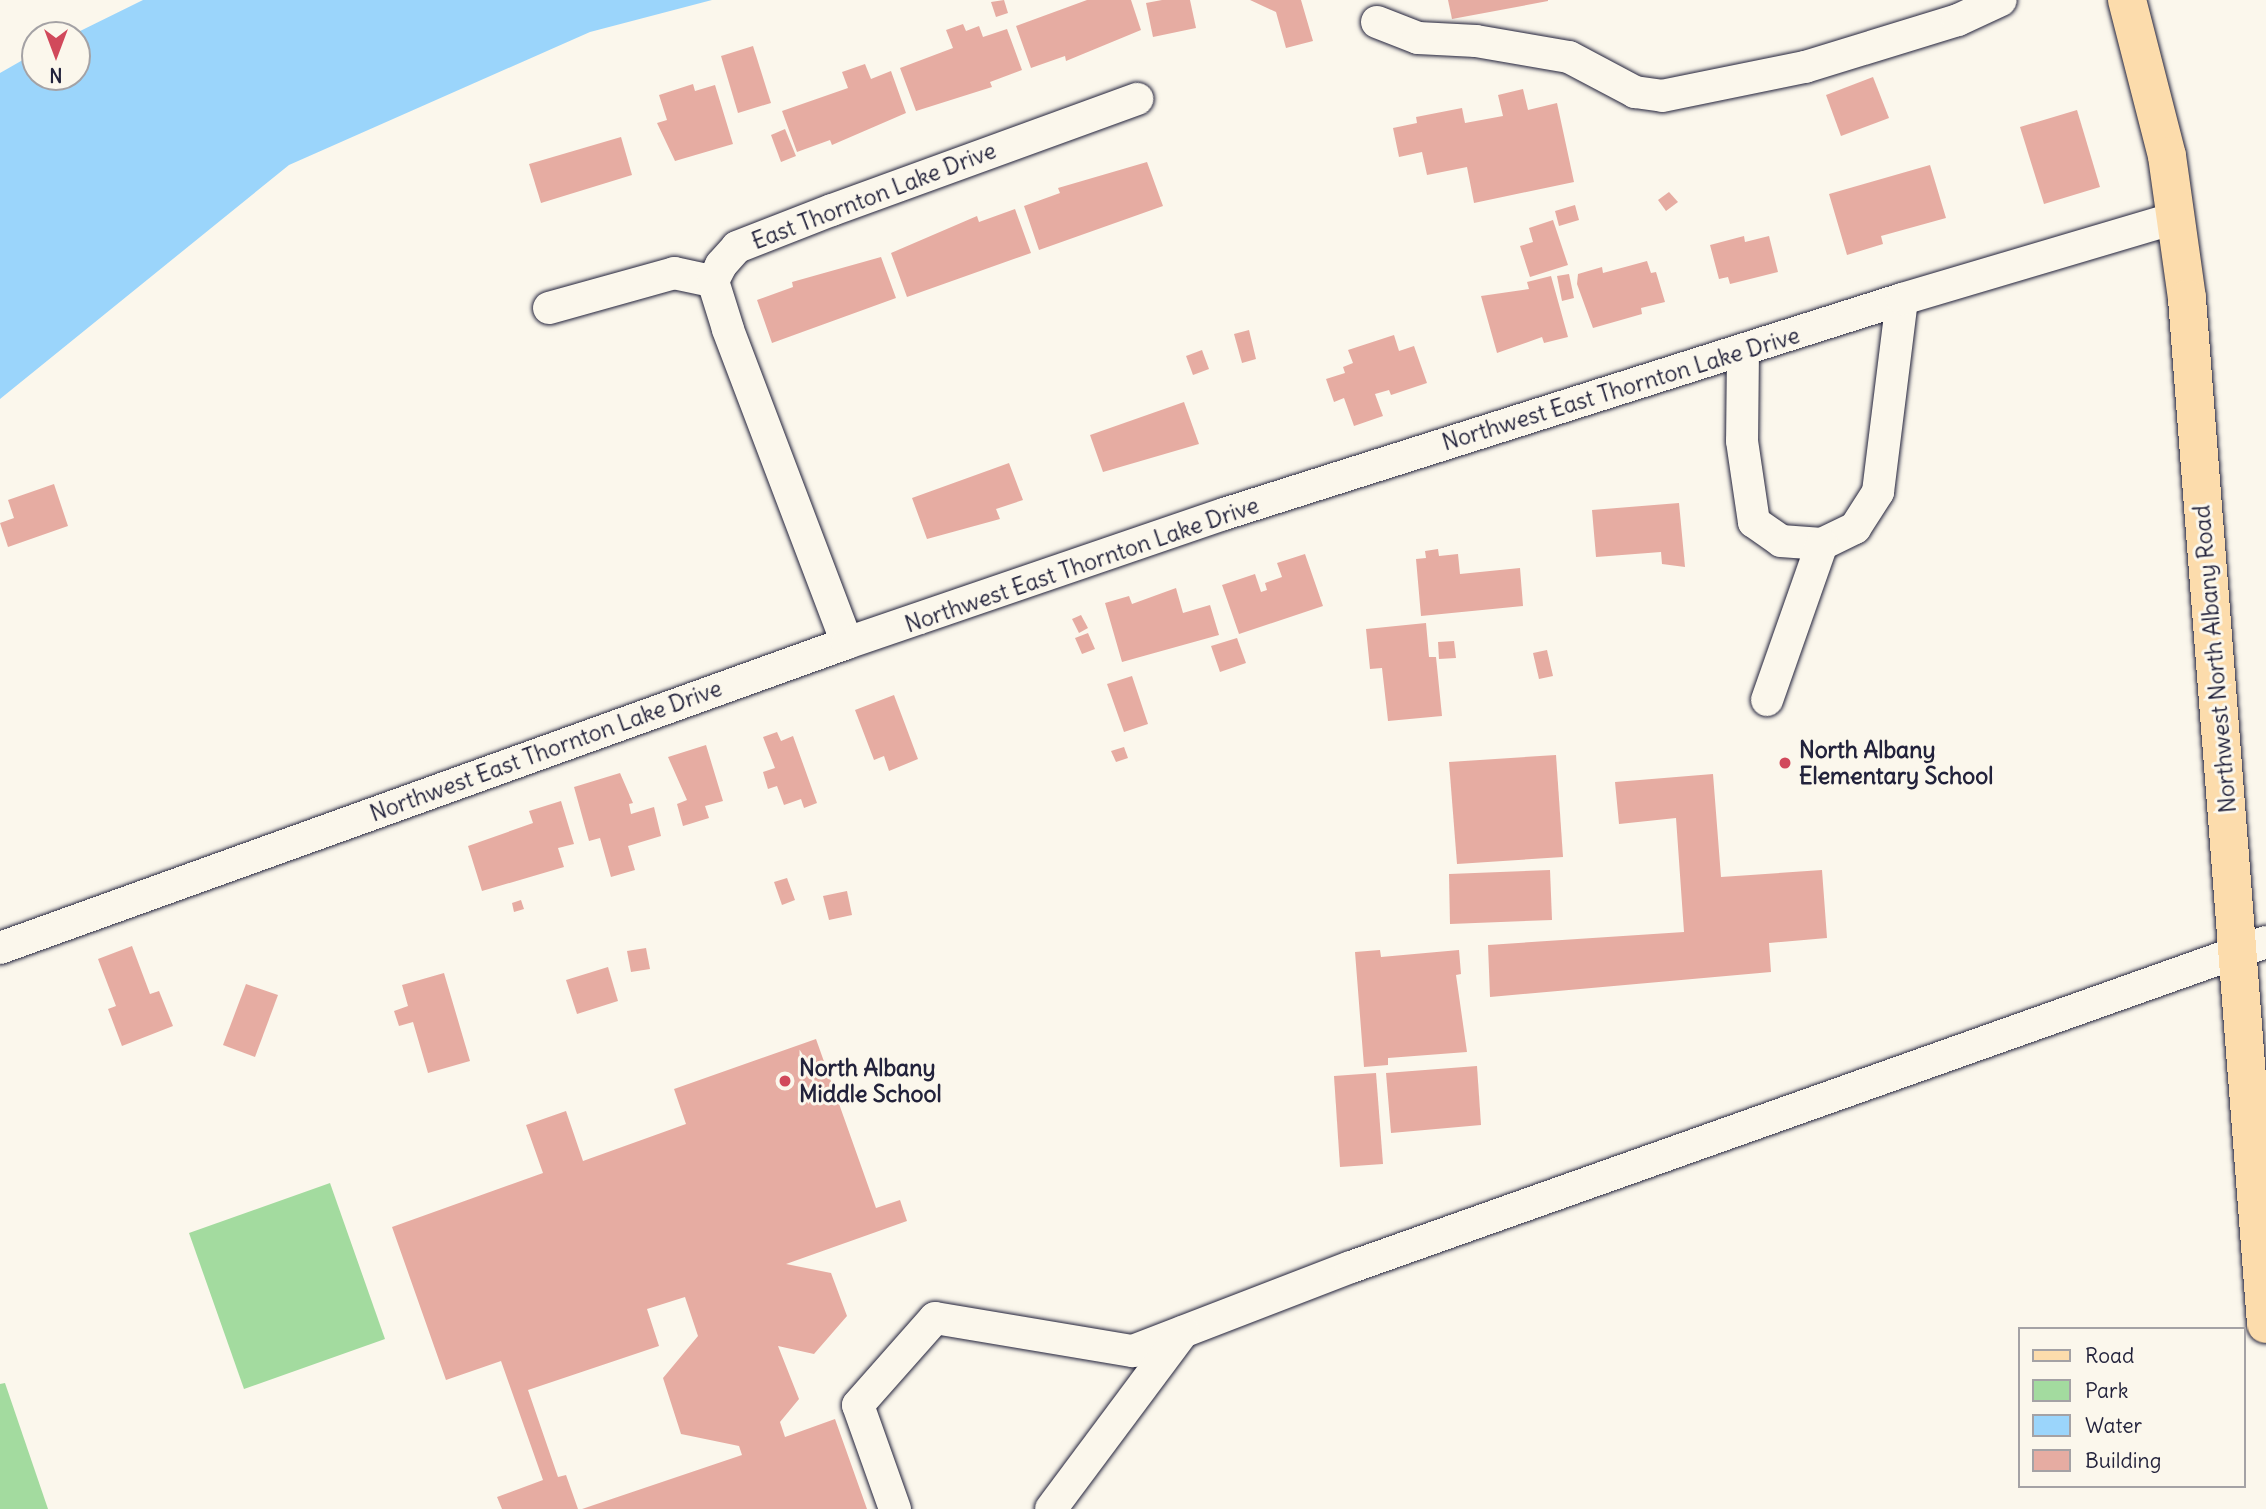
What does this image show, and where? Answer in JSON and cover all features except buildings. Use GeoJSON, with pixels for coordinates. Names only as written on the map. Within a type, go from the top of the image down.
{"type":"FeatureCollection","features":[{"type":"Feature","properties":{"kind":"main road","name":"Northwest North Albany Road"},"geometry":{"type":"LineString","coordinates":[[2127,0],[2167,156],[2187,299],[2252,947],[2266,1324]]}},
{"type":"Feature","properties":{"kind":"street"},"geometry":{"type":"LineString","coordinates":[[1377,22],[1418,38],[1476,41],[1569,57],[1635,92],[1662,96],[1805,68],[1958,20],[2001,0]]}},
{"type":"Feature","properties":{"kind":"street","name":"East Thornton Lake Drive"},"geometry":{"type":"LineString","coordinates":[[713,281],[720,265],[737,247],[1137,99]]}},
{"type":"Feature","properties":{"kind":"street","name":"Northwest East Thornton Lake Drive"},"geometry":{"type":"LineString","coordinates":[[0,948],[846,643],[1224,514],[1902,299],[2175,218]]}},
{"type":"Feature","properties":{"kind":"street"},"geometry":{"type":"LineString","coordinates":[[549,309],[674,273],[713,281],[846,643]]}},
{"type":"Feature","properties":{"kind":"street"},"geometry":{"type":"LineString","coordinates":[[1743,351],[1742,441],[1754,522],[1781,541],[1822,544],[1855,528],[1878,492],[1902,299]]}},
{"type":"Feature","properties":{"kind":"street"},"geometry":{"type":"LineString","coordinates":[[1767,700],[1822,544]]}},
{"type":"Feature","properties":{"kind":"street"},"geometry":{"type":"LineString","coordinates":[[895,1509],[858,1405],[935,1318],[1133,1351],[1351,1267],[2252,947]]}},
{"type":"Feature","properties":{"kind":"street"},"geometry":{"type":"LineString","coordinates":[[1051,1509],[1183,1332]]}},
{"type":"Feature","properties":{"kind":"green space"},"geometry":{"type":"Polygon","coordinates":[[[330,1183],[385,1339],[244,1389],[189,1233],[330,1183]]]}},
{"type":"Feature","properties":{"kind":"green space"},"geometry":{"type":"Polygon","coordinates":[[[5,1383],[48,1509],[0,1509],[0,1384],[5,1383]]]}},
{"type":"Feature","properties":{"kind":"water"},"geometry":{"type":"Polygon","coordinates":[[[143,0],[712,0],[590,32],[289,165],[0,399],[0,73],[21,61],[21,91],[91,91],[91,26],[143,0]]]}},
{"type":"Feature","properties":{"kind":"place","name":"North Albany Elementary School"},"geometry":{"type":"Point","coordinates":[1785,763]}},
{"type":"Feature","properties":{"kind":"place","name":"North Albany Middle School"},"geometry":{"type":"Point","coordinates":[785,1081]}}]}
